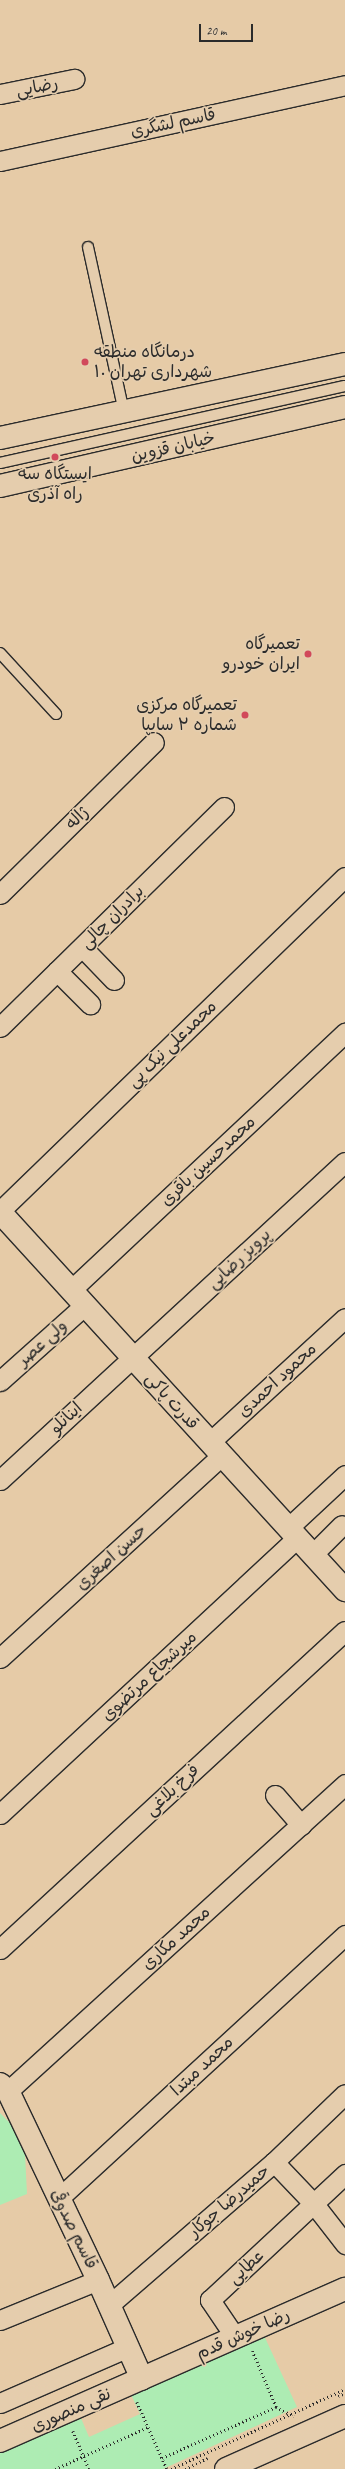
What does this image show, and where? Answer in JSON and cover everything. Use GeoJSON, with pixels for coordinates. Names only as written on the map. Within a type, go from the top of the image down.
{"type":"FeatureCollection","features":[{"type":"Feature","properties":{"kind":"street","name":"رضایی"},"geometry":{"type":"LineString","coordinates":[[0,94],[74,79]]}},
{"type":"Feature","properties":{"kind":"street","name":"قاسم لشگری"},"geometry":{"type":"LineString","coordinates":[[1,155],[345,85]]}},
{"type":"Feature","properties":{"kind":"street"},"geometry":{"type":"LineString","coordinates":[[0,438],[345,364]]}},
{"type":"Feature","properties":{"kind":"street","name":"خیابان قزوین"},"geometry":{"type":"LineString","coordinates":[[0,486],[345,407]]}},
{"type":"Feature","properties":{"kind":"street","name":"ژاله"},"geometry":{"type":"LineString","coordinates":[[0,894],[154,742]]}},
{"type":"Feature","properties":{"kind":"street","name":"برادران چالی"},"geometry":{"type":"LineString","coordinates":[[0,1027],[224,807]]}},
{"type":"Feature","properties":{"kind":"street","name":"محمدعلی نیک پی"},"geometry":{"type":"LineString","coordinates":[[2,1217],[345,877]]}},
{"type":"Feature","properties":{"kind":"street"},"geometry":{"type":"LineString","coordinates":[[82,947],[114,980]]}},
{"type":"Feature","properties":{"kind":"street"},"geometry":{"type":"LineString","coordinates":[[57,971],[90,1004]]}},
{"type":"Feature","properties":{"kind":"street","name":"محمدحسین باقری"},"geometry":{"type":"LineString","coordinates":[[78,1297],[345,1033]]}},
{"type":"Feature","properties":{"kind":"street","name":"پرویز رضایی"},"geometry":{"type":"LineString","coordinates":[[132,1357],[345,1162]]}},
{"type":"Feature","properties":{"kind":"street","name":"قدرت پاکی"},"geometry":{"type":"LineString","coordinates":[[2,1217],[78,1297],[345,1590]]}},
{"type":"Feature","properties":{"kind":"street","name":"ولی عصر"},"geometry":{"type":"LineString","coordinates":[[0,1382],[78,1297]]}},
{"type":"Feature","properties":{"kind":"street","name":"محمود احمدی"},"geometry":{"type":"LineString","coordinates":[[216,1449],[345,1318]]}},
{"type":"Feature","properties":{"kind":"street","name":"اینانلو"},"geometry":{"type":"LineString","coordinates":[[0,1480],[132,1357]]}},
{"type":"Feature","properties":{"kind":"street","name":"حسن اصغری"},"geometry":{"type":"LineString","coordinates":[[0,1658],[216,1449]]}},
{"type":"Feature","properties":{"kind":"street","name":"میرشجاع مرتضوی"},"geometry":{"type":"LineString","coordinates":[[0,1814],[293,1533],[345,1475]]}},
{"type":"Feature","properties":{"kind":"street"},"geometry":{"type":"LineString","coordinates":[[312,1555],[342,1525]]}},
{"type":"Feature","properties":{"kind":"street","name":"فرخ بلاغی"},"geometry":{"type":"LineString","coordinates":[[0,1949],[345,1631]]}},
{"type":"Feature","properties":{"kind":"street","name":"محمد مکاری"},"geometry":{"type":"LineString","coordinates":[[4,2088],[301,1825],[345,1784]]}},
{"type":"Feature","properties":{"kind":"street"},"geometry":{"type":"LineString","coordinates":[[275,1795],[301,1825]]}},
{"type":"Feature","properties":{"kind":"street","name":"محمد مبتدا"},"geometry":{"type":"LineString","coordinates":[[59,2198],[345,1935]]}},
{"type":"Feature","properties":{"kind":"street","name":"قاسم صدوقی"},"geometry":{"type":"LineString","coordinates":[[4,2088],[98,2280],[128,2347],[136,2381]]}},
{"type":"Feature","properties":{"kind":"street","name":"حمیدرضا جوکار"},"geometry":{"type":"LineString","coordinates":[[109,2305],[274,2162],[345,2094]]}},
{"type":"Feature","properties":{"kind":"street"},"geometry":{"type":"LineString","coordinates":[[274,2162],[314,2204],[345,2244]]}},
{"type":"Feature","properties":{"kind":"street"},"geometry":{"type":"LineString","coordinates":[[314,2204],[345,2174]]}},
{"type":"Feature","properties":{"kind":"street","name":"عطایی"},"geometry":{"type":"LineString","coordinates":[[239,2335],[210,2300],[314,2204]]}},
{"type":"Feature","properties":{"kind":"street"},"geometry":{"type":"LineString","coordinates":[[0,2320],[98,2280]]}},
{"type":"Feature","properties":{"kind":"street","name":"رضا خوش قدم"},"geometry":{"type":"LineString","coordinates":[[136,2381],[345,2289]]}},
{"type":"Feature","properties":{"kind":"street"},"geometry":{"type":"LineString","coordinates":[[0,2402],[128,2347]]}},
{"type":"Feature","properties":{"kind":"street","name":"نقی منصوری"},"geometry":{"type":"LineString","coordinates":[[0,2441],[136,2381]]}},
{"type":"Feature","properties":{"kind":"street"},"geometry":{"type":"LineString","coordinates":[[226,2469],[345,2416]]}},
{"type":"Feature","properties":{"kind":"lane"},"geometry":{"type":"LineString","coordinates":[[88,247],[124,412]]}},
{"type":"Feature","properties":{"kind":"lane"},"geometry":{"type":"LineString","coordinates":[[0,463],[345,386]]}},
{"type":"Feature","properties":{"kind":"lane"},"geometry":{"type":"LineString","coordinates":[[0,653],[56,714]]}},
{"type":"Feature","properties":{"kind":"path"},"geometry":{"type":"LineString","coordinates":[[239,2335],[276,2407],[293,2417],[345,2393]]}},
{"type":"Feature","properties":{"kind":"path"},"geometry":{"type":"LineString","coordinates":[[136,2381],[148,2427],[167,2469]]}},
{"type":"Feature","properties":{"kind":"path"},"geometry":{"type":"LineString","coordinates":[[171,2469],[345,2389]]}},
{"type":"Feature","properties":{"kind":"path"},"geometry":{"type":"LineString","coordinates":[[162,2458],[276,2407]]}},
{"type":"Feature","properties":{"kind":"path"},"geometry":{"type":"LineString","coordinates":[[65,2413],[89,2469]]}},
{"type":"Feature","properties":{"kind":"path"},"geometry":{"type":"LineString","coordinates":[[55,2469],[148,2427]]}},
{"type":"Feature","properties":{"kind":"green space"},"geometry":{"type":"Polygon","coordinates":[[[0,2113],[14,2127],[25,2154],[27,2194],[0,2205],[0,2113]]]}},
{"type":"Feature","properties":{"kind":"green space"},"geometry":{"type":"Polygon","coordinates":[[[261,2329],[297,2407],[163,2469],[0,2469],[0,2446],[78,2411],[89,2437],[140,2414],[128,2388],[261,2329]]]}},
{"type":"Feature","properties":{"kind":"place","name":"درمانگاه منطقه ۱۰ شهرداری تهران"},"geometry":{"type":"Point","coordinates":[85,362]}},
{"type":"Feature","properties":{"kind":"place","name":"ایستگاه سه راه آذری"},"geometry":{"type":"Point","coordinates":[55,457]}},
{"type":"Feature","properties":{"kind":"place","name":"تعمیرگاه ایران خودرو"},"geometry":{"type":"Point","coordinates":[308,654]}},
{"type":"Feature","properties":{"kind":"place","name":"تعمیرگاه مرکزی شماره ۲ سایپا"},"geometry":{"type":"Point","coordinates":[245,715]}}]}
